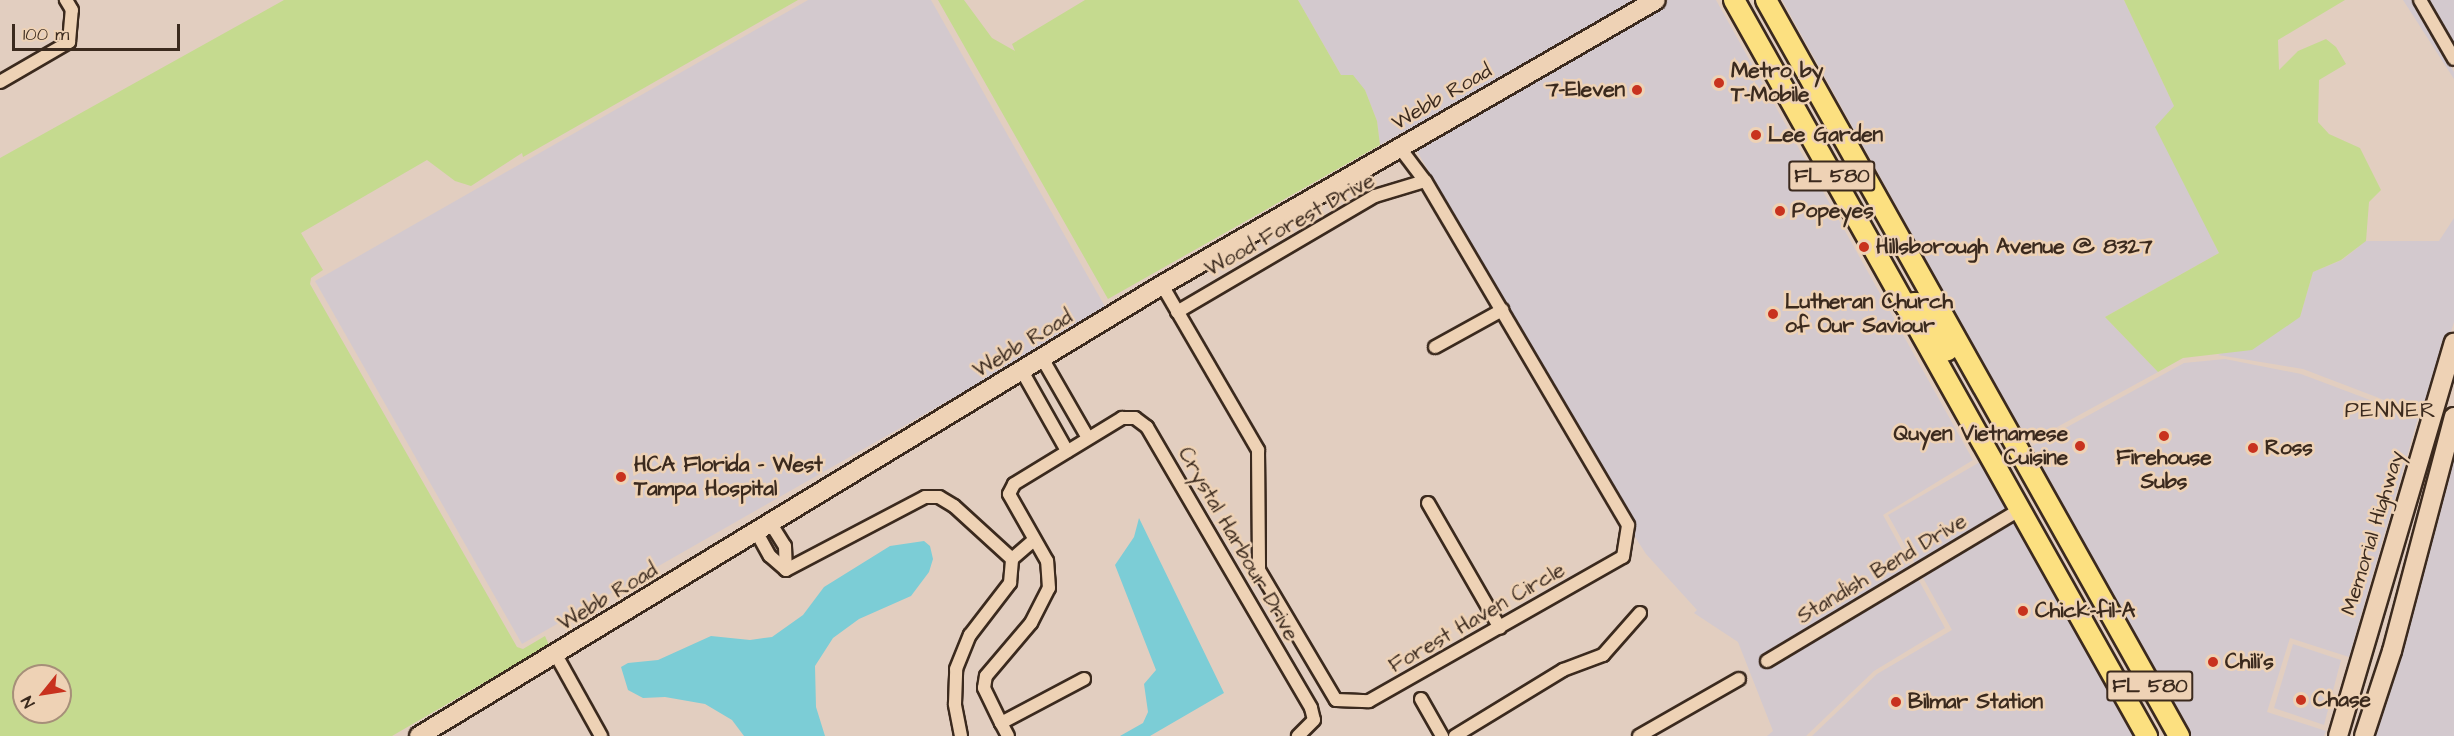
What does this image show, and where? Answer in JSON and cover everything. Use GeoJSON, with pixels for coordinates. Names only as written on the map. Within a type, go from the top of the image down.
{"type":"FeatureCollection","features":[{"type":"Feature","properties":{"kind":"main road","name":"FL 580"},"geometry":{"type":"LineString","coordinates":[[1734,0],[2147,736]]}},
{"type":"Feature","properties":{"kind":"main road","name":"FL 580"},"geometry":{"type":"LineString","coordinates":[[1766,0],[2068,543],[2179,736]]}},
{"type":"Feature","properties":{"kind":"main road"},"geometry":{"type":"LineString","coordinates":[[1819,152],[1836,150],[1870,204],[1883,207]]}},
{"type":"Feature","properties":{"kind":"main road"},"geometry":{"type":"LineString","coordinates":[[1851,208],[1874,230],[1909,286],[1928,290]]}},
{"type":"Feature","properties":{"kind":"main road"},"geometry":{"type":"LineString","coordinates":[[1904,304],[1916,303],[1923,309],[1987,422],[2003,425]]}},
{"type":"Feature","properties":{"kind":"main road"},"geometry":{"type":"LineString","coordinates":[[1986,452],[2005,464],[2044,531],[2068,543]]}},
{"type":"Feature","properties":{"kind":"main road"},"geometry":{"type":"LineString","coordinates":[[2098,650],[2122,636]]}},
{"type":"Feature","properties":{"kind":"street"},"geometry":{"type":"LineString","coordinates":[[0,82],[69,42],[72,10],[66,0]]}},
{"type":"Feature","properties":{"kind":"street","name":"Webb Road"},"geometry":{"type":"LineString","coordinates":[[419,736],[556,655],[1162,285],[1656,0]]}},
{"type":"Feature","properties":{"kind":"street"},"geometry":{"type":"LineString","coordinates":[[2420,0],[2454,59]]}},
{"type":"Feature","properties":{"kind":"street","name":"Forest Haven Circle"},"geometry":{"type":"LineString","coordinates":[[1162,285],[1258,450],[1258,570],[1336,700],[1369,701],[1623,557],[1628,525],[1425,181],[1400,148]]}},
{"type":"Feature","properties":{"kind":"street","name":"Wood Forest Drive"},"geometry":{"type":"LineString","coordinates":[[1177,312],[1374,195],[1425,181]]}},
{"type":"Feature","properties":{"kind":"street"},"geometry":{"type":"LineString","coordinates":[[1435,347],[1502,310]]}},
{"type":"Feature","properties":{"kind":"street","name":"Memorial Highway"},"geometry":{"type":"LineString","coordinates":[[2338,736],[2390,551],[2450,369],[2454,344]]}},
{"type":"Feature","properties":{"kind":"street"},"geometry":{"type":"LineString","coordinates":[[1042,358],[1088,438]]}},
{"type":"Feature","properties":{"kind":"street"},"geometry":{"type":"LineString","coordinates":[[1022,371],[1067,451]]}},
{"type":"Feature","properties":{"kind":"street","name":"Memorial Highway"},"geometry":{"type":"LineString","coordinates":[[2364,736],[2392,651],[2454,417]]}},
{"type":"Feature","properties":{"kind":"street","name":"Crystal Harbour Drive"},"geometry":{"type":"LineString","coordinates":[[1008,736],[987,697],[985,682],[998,660],[1044,604],[1049,588],[1047,561],[1009,494],[1014,484],[1088,438],[1122,418],[1135,418],[1147,427],[1311,708],[1314,720],[1298,736]]}},
{"type":"Feature","properties":{"kind":"street"},"geometry":{"type":"LineString","coordinates":[[764,528],[770,556],[786,570],[925,497],[939,497],[954,506],[1012,559]]}},
{"type":"Feature","properties":{"kind":"street"},"geometry":{"type":"LineString","coordinates":[[1428,503],[1500,627]]}},
{"type":"Feature","properties":{"kind":"street","name":"Standish Bend Drive"},"geometry":{"type":"LineString","coordinates":[[1767,661],[2019,510]]}},
{"type":"Feature","properties":{"kind":"street"},"geometry":{"type":"LineString","coordinates":[[961,736],[955,704],[956,669],[970,635],[1010,583],[1012,559],[1034,540]]}},
{"type":"Feature","properties":{"kind":"street"},"geometry":{"type":"LineString","coordinates":[[2390,551],[2414,563]]}},
{"type":"Feature","properties":{"kind":"street"},"geometry":{"type":"LineString","coordinates":[[1455,736],[1563,670],[1603,655],[1640,613]]}},
{"type":"Feature","properties":{"kind":"street"},"geometry":{"type":"LineString","coordinates":[[556,655],[600,736]]}},
{"type":"Feature","properties":{"kind":"street"},"geometry":{"type":"LineString","coordinates":[[1001,723],[1084,679]]}},
{"type":"Feature","properties":{"kind":"street"},"geometry":{"type":"LineString","coordinates":[[1639,736],[1739,679]]}},
{"type":"Feature","properties":{"kind":"street"},"geometry":{"type":"LineString","coordinates":[[1421,699],[1442,736]]}},
{"type":"Feature","properties":{"kind":"shaded area","name":"HCA Florida - West Tampa Hospital"},"geometry":{"type":"Polygon","coordinates":[[[808,0],[931,0],[1107,310],[522,644],[315,281],[808,0]]]}},
{"type":"Feature","properties":{"kind":"shaded area"},"geometry":{"type":"Polygon","coordinates":[[[1298,0],[1645,0],[1409,136],[1405,131],[1380,145],[1377,121],[1365,90],[1341,75],[1298,0]]]}},
{"type":"Feature","properties":{"kind":"shaded area"},"geometry":{"type":"Polygon","coordinates":[[[1668,0],[1716,0],[1973,460],[1883,515],[1945,628],[1874,671],[1806,736],[1767,736],[1773,731],[1738,642],[1694,613],[1697,610],[1646,554],[1539,388],[1532,370],[1530,346],[1414,146],[1668,0]]]}},
{"type":"Feature","properties":{"kind":"shaded area"},"geometry":{"type":"Polygon","coordinates":[[[1782,0],[2124,0],[2174,106],[2199,212],[2219,253],[2105,317],[2158,372],[2028,443],[1782,0]]]}},
{"type":"Feature","properties":{"kind":"shaded area"},"geometry":{"type":"Polygon","coordinates":[[[2403,0],[2412,0],[2454,72],[2454,79],[2403,0]]]}},
{"type":"Feature","properties":{"kind":"shaded area"},"geometry":{"type":"Polygon","coordinates":[[[2427,0],[2454,0],[2454,46],[2427,0]]]}},
{"type":"Feature","properties":{"kind":"shaded area"},"geometry":{"type":"Polygon","coordinates":[[[2454,218],[2454,322],[2423,419],[2421,414],[2303,369],[2218,355],[2300,317],[2313,272],[2342,260],[2366,241],[2439,241],[2454,218]]]}},
{"type":"Feature","properties":{"kind":"shaded area"},"geometry":{"type":"Polygon","coordinates":[[[2225,359],[2301,374],[2418,418],[2349,657],[2290,638],[2267,712],[2326,731],[2324,736],[2189,736],[2027,449],[2184,363],[2225,359]]]}},
{"type":"Feature","properties":{"kind":"shaded area"},"geometry":{"type":"Polygon","coordinates":[[[2454,442],[2454,736],[2373,736],[2430,547],[2454,442]]]}},
{"type":"Feature","properties":{"kind":"shaded area"},"geometry":{"type":"Polygon","coordinates":[[[1980,462],[2136,736],[1812,736],[1877,674],[1952,630],[1888,515],[1980,462]]]}},
{"type":"Feature","properties":{"kind":"shaded area"},"geometry":{"type":"Polygon","coordinates":[[[2293,644],[2341,660],[2324,725],[2274,708],[2293,644]]]}},
{"type":"Feature","properties":{"kind":"green space"},"geometry":{"type":"Polygon","coordinates":[[[284,0],[798,0],[523,157],[522,153],[471,186],[455,181],[427,160],[301,233],[323,270],[311,278],[310,284],[517,647],[523,649],[545,636],[549,645],[392,736],[0,736],[0,158],[284,0]]]}},
{"type":"Feature","properties":{"kind":"green space"},"geometry":{"type":"Polygon","coordinates":[[[938,0],[964,0],[992,38],[1015,51],[1012,44],[1085,0],[1298,0],[1341,75],[1353,75],[1365,90],[1377,121],[1380,145],[1108,299],[938,0]]]}},
{"type":"Feature","properties":{"kind":"green space"},"geometry":{"type":"Polygon","coordinates":[[[2124,0],[2345,0],[2278,40],[2279,70],[2298,51],[2326,39],[2336,47],[2346,64],[2319,80],[2318,122],[2329,134],[2360,148],[2381,190],[2369,202],[2366,241],[2341,260],[2313,272],[2300,317],[2252,350],[2183,358],[2158,372],[2105,317],[2219,253],[2155,127],[2174,106],[2124,0]]]}},
{"type":"Feature","properties":{"kind":"water"},"geometry":{"type":"Polygon","coordinates":[[[1139,518],[1224,693],[1150,736],[1120,736],[1143,723],[1148,712],[1144,684],[1156,670],[1115,565],[1134,537],[1139,518]]]}},
{"type":"Feature","properties":{"kind":"water"},"geometry":{"type":"Polygon","coordinates":[[[924,541],[930,546],[933,559],[929,572],[911,596],[859,619],[833,638],[815,666],[816,707],[825,736],[744,736],[732,720],[705,704],[665,697],[643,698],[628,690],[621,667],[628,663],[658,660],[711,636],[750,640],[772,637],[803,615],[824,587],[890,546],[924,541]]]}},
{"type":"Feature","properties":{"kind":"place","name":"Metro by T-Mobile"},"geometry":{"type":"Point","coordinates":[1719,83]}},
{"type":"Feature","properties":{"kind":"place","name":"7-Eleven"},"geometry":{"type":"Point","coordinates":[1637,90]}},
{"type":"Feature","properties":{"kind":"place","name":"Lee Garden"},"geometry":{"type":"Point","coordinates":[1756,135]}},
{"type":"Feature","properties":{"kind":"place","name":"Popeyes"},"geometry":{"type":"Point","coordinates":[1780,211]}},
{"type":"Feature","properties":{"kind":"place","name":"Hillsborough Avenue @ 8327"},"geometry":{"type":"Point","coordinates":[1864,247]}},
{"type":"Feature","properties":{"kind":"place","name":"Lutheran Church of Our Saviour"},"geometry":{"type":"Point","coordinates":[1773,314]}},
{"type":"Feature","properties":{"kind":"place","name":"Firehouse Subs"},"geometry":{"type":"Point","coordinates":[2164,436]}},
{"type":"Feature","properties":{"kind":"place","name":"Quyen Vietnamese Cuisine"},"geometry":{"type":"Point","coordinates":[2080,446]}},
{"type":"Feature","properties":{"kind":"place","name":"Ross"},"geometry":{"type":"Point","coordinates":[2253,448]}},
{"type":"Feature","properties":{"kind":"place","name":"HCA Florida - West Tampa Hospital"},"geometry":{"type":"Point","coordinates":[621,477]}},
{"type":"Feature","properties":{"kind":"place","name":"Chick-fil-A"},"geometry":{"type":"Point","coordinates":[2023,611]}},
{"type":"Feature","properties":{"kind":"place","name":"Chili's"},"geometry":{"type":"Point","coordinates":[2213,662]}},
{"type":"Feature","properties":{"kind":"place","name":"Chase"},"geometry":{"type":"Point","coordinates":[2301,700]}},
{"type":"Feature","properties":{"kind":"place","name":"Bilmar Station"},"geometry":{"type":"Point","coordinates":[1896,702]}},
{"type":"Feature","properties":{"kind":"district","name":"PENNER"},"geometry":{"type":"Point","coordinates":[2391,411]}}]}
